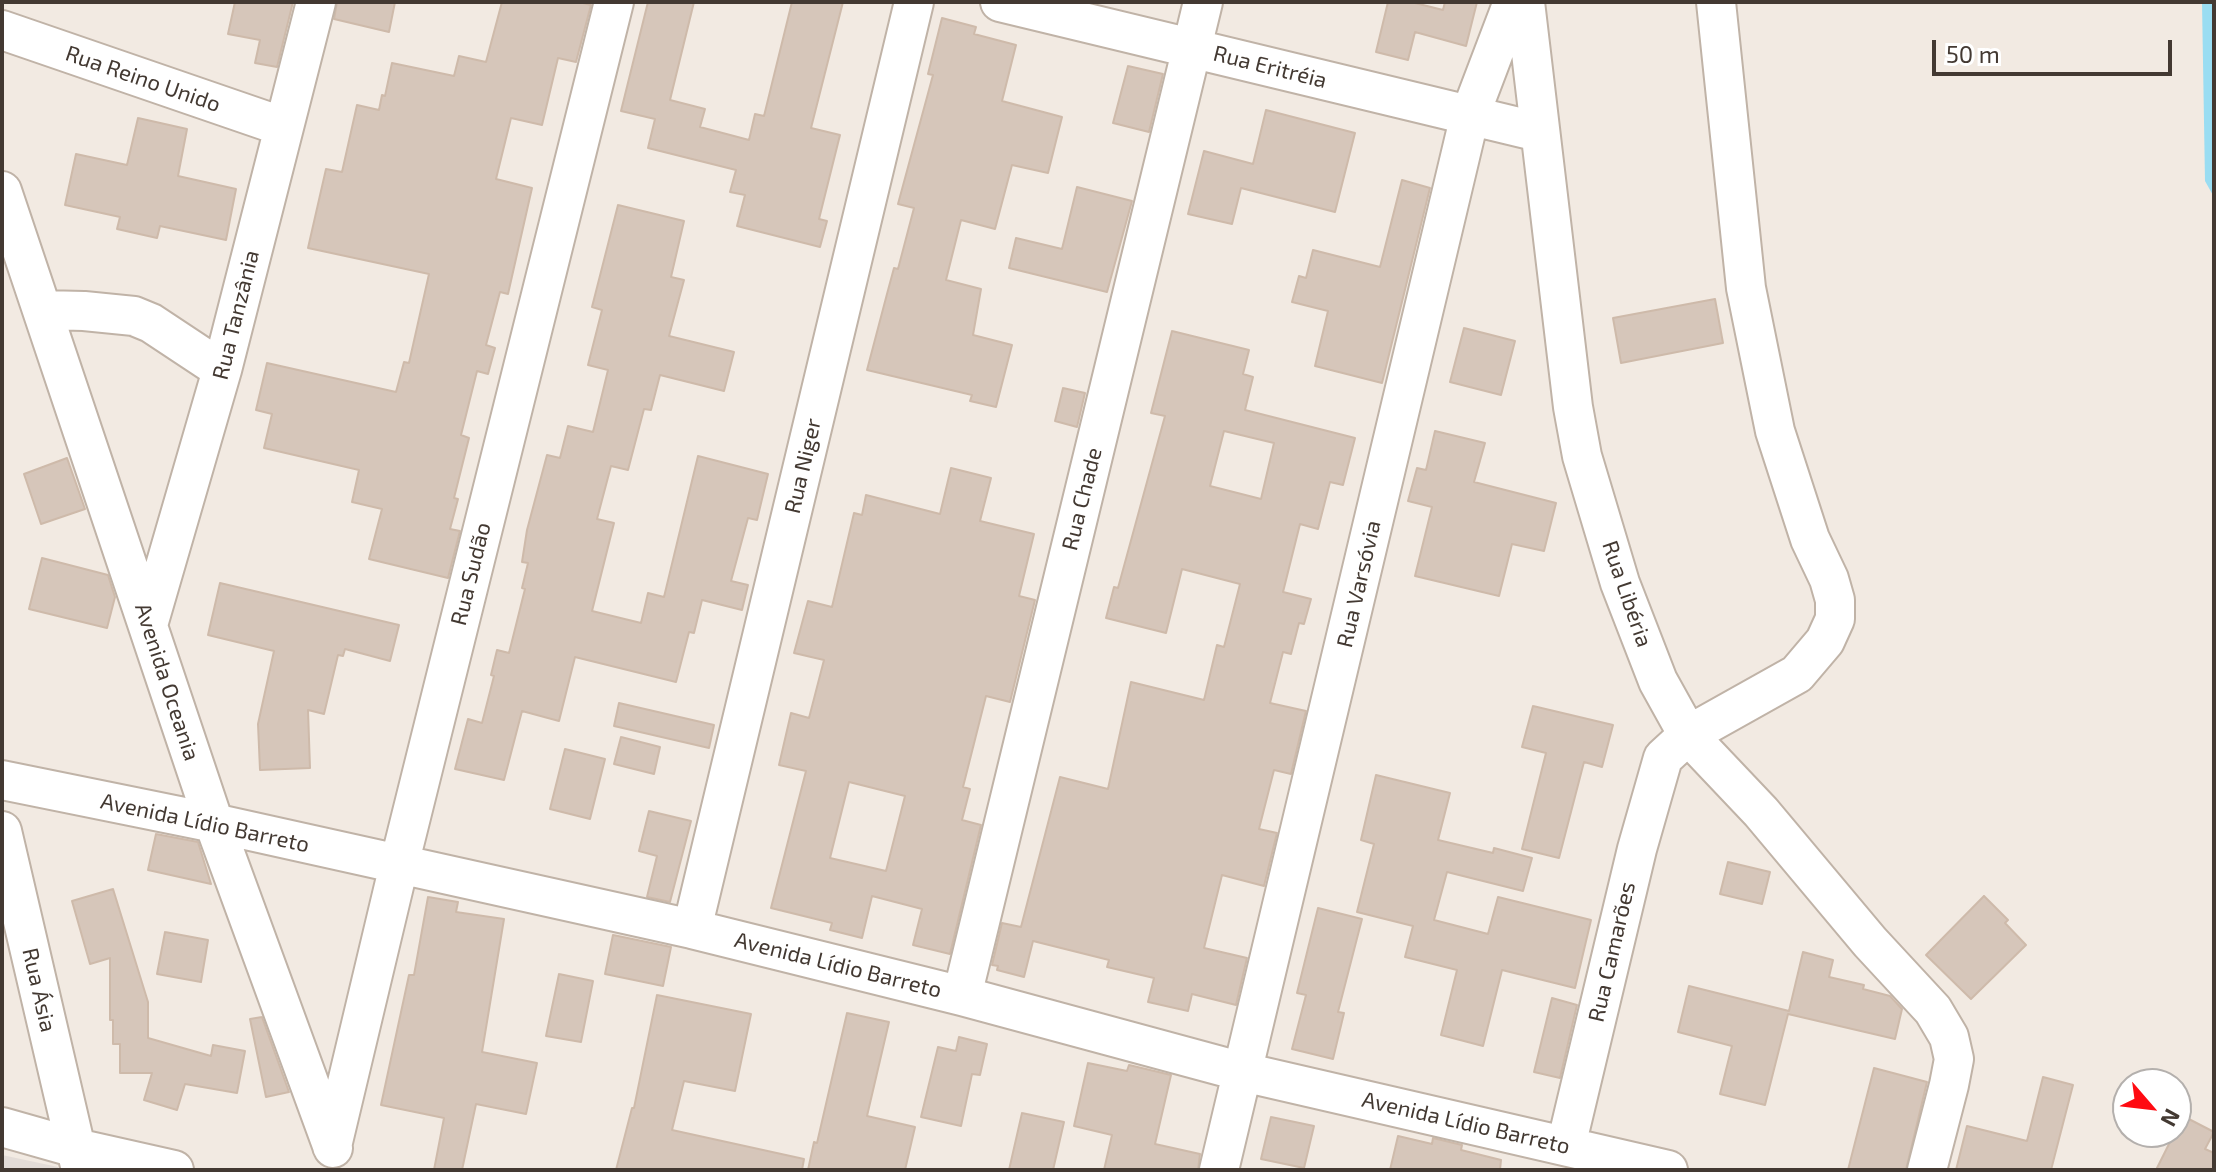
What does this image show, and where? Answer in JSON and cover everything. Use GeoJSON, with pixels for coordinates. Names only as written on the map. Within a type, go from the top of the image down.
{"type":"FeatureCollection","features":[{"type":"Feature","properties":{"kind":"street","name":"Rua Tanzânia"},"geometry":{"type":"LineString","coordinates":[[148,625],[222,370],[316,2]]}},
{"type":"Feature","properties":{"kind":"street","name":"Rua Sudão"},"geometry":{"type":"LineString","coordinates":[[338,1158],[399,865],[614,2]]}},
{"type":"Feature","properties":{"kind":"street","name":"Rua Niger"},"geometry":{"type":"LineString","coordinates":[[692,929],[914,2]]}},
{"type":"Feature","properties":{"kind":"street","name":"Rua Eritréia"},"geometry":{"type":"LineString","coordinates":[[1000,2],[1539,132]]}},
{"type":"Feature","properties":{"kind":"street","name":"Rua Chade"},"geometry":{"type":"LineString","coordinates":[[962,996],[1203,2]]}},
{"type":"Feature","properties":{"kind":"street","name":"Rua Varsóvia"},"geometry":{"type":"LineString","coordinates":[[1219,1170],[1470,115],[1513,2]]}},
{"type":"Feature","properties":{"kind":"street","name":"Rua Libéria"},"geometry":{"type":"LineString","coordinates":[[1525,2],[1573,407],[1582,456],[1620,583],[1658,681],[1675,746],[1761,812],[1870,942],[1933,1010],[1949,1037],[1954,1059],[1927,1170]]}},
{"type":"Feature","properties":{"kind":"street"},"geometry":{"type":"LineString","coordinates":[[1675,746],[1797,674],[1825,641],[1835,619],[1835,600],[1829,579],[1810,539],[1775,431],[1746,288],[1716,2]]}},
{"type":"Feature","properties":{"kind":"street","name":"Rua Reino Unido"},"geometry":{"type":"LineString","coordinates":[[2,30],[284,127]]}},
{"type":"Feature","properties":{"kind":"street","name":"Avenida Oceania"},"geometry":{"type":"LineString","coordinates":[[2,191],[214,823],[338,1158]]}},
{"type":"Feature","properties":{"kind":"street"},"geometry":{"type":"LineString","coordinates":[[42,310],[134,316],[151,323],[222,370]]}},
{"type":"Feature","properties":{"kind":"street","name":"Rua Camarões"},"geometry":{"type":"LineString","coordinates":[[1566,1146],[1637,849],[1675,746]]}},
{"type":"Feature","properties":{"kind":"street","name":"Avenida Lídio Barreto"},"geometry":{"type":"LineString","coordinates":[[2,780],[214,823],[692,929],[962,996],[1243,1072],[1668,1170]]}},
{"type":"Feature","properties":{"kind":"street","name":"Rua Ásia"},"geometry":{"type":"LineString","coordinates":[[2,831],[78,1159]]}},
{"type":"Feature","properties":{"kind":"street"},"geometry":{"type":"LineString","coordinates":[[2,1127],[78,1159],[174,1170]]}},
{"type":"Feature","properties":{"kind":"shaded area"},"geometry":{"type":"Polygon","coordinates":[[[2,1155],[58,1167],[59,1170],[2,1170],[2,1155]]]}},
{"type":"Feature","properties":{"kind":"water"},"geometry":{"type":"Polygon","coordinates":[[[2202,2],[2214,2],[2214,197],[2205,181],[2202,2]]]}},
{"type":"Feature","properties":{"kind":"building"},"geometry":{"type":"Polygon","coordinates":[[[235,2],[293,2],[277,67],[255,63],[260,40],[228,34],[235,2]]]}},
{"type":"Feature","properties":{"kind":"building"},"geometry":{"type":"Polygon","coordinates":[[[337,2],[395,2],[389,32],[334,19],[337,2]]]}},
{"type":"Feature","properties":{"kind":"building"},"geometry":{"type":"Polygon","coordinates":[[[502,2],[579,2],[591,5],[576,62],[558,58],[542,125],[511,118],[496,179],[532,188],[508,294],[500,292],[486,345],[495,348],[488,374],[477,371],[461,435],[469,438],[454,498],[458,499],[450,529],[460,531],[448,578],[369,559],[382,509],[352,502],[359,470],[264,448],[272,414],[256,410],[267,363],[396,392],[404,362],[409,363],[429,274],[308,248],[326,169],[342,172],[357,105],[379,110],[392,63],[454,76],[459,56],[486,62],[502,2]]]}},
{"type":"Feature","properties":{"kind":"building"},"geometry":{"type":"Polygon","coordinates":[[[648,2],[694,2],[670,100],[705,109],[700,127],[749,140],[755,114],[764,116],[792,2],[843,2],[811,128],[840,135],[819,219],[827,221],[820,247],[737,226],[745,195],[730,192],[736,170],[648,148],[655,119],[621,111],[648,2]]]}},
{"type":"Feature","properties":{"kind":"building"},"geometry":{"type":"Polygon","coordinates":[[[1388,2],[1411,2],[1443,10],[1445,2],[1477,2],[1466,46],[1415,32],[1408,60],[1376,52],[1388,2]]]}},
{"type":"Feature","properties":{"kind":"building"},"geometry":{"type":"Polygon","coordinates":[[[942,18],[976,27],[974,34],[1016,45],[1002,101],[1062,117],[1048,173],[1012,165],[995,229],[961,220],[946,280],[981,289],[973,335],[1012,345],[996,407],[970,401],[972,395],[867,370],[894,268],[898,269],[914,208],[898,204],[933,75],[928,74],[942,18]]]}},
{"type":"Feature","properties":{"kind":"building"},"geometry":{"type":"Polygon","coordinates":[[[1128,66],[1163,74],[1149,132],[1113,123],[1128,66]]]}},
{"type":"Feature","properties":{"kind":"building"},"geometry":{"type":"Polygon","coordinates":[[[1266,110],[1355,133],[1335,212],[1241,188],[1232,224],[1188,214],[1204,151],[1253,164],[1266,110]]]}},
{"type":"Feature","properties":{"kind":"building"},"geometry":{"type":"Polygon","coordinates":[[[138,118],[187,129],[178,176],[236,189],[226,240],[160,226],[157,238],[117,229],[120,217],[65,205],[76,154],[127,165],[138,118]]]}},
{"type":"Feature","properties":{"kind":"building"},"geometry":{"type":"Polygon","coordinates":[[[1402,180],[1430,188],[1382,383],[1315,366],[1328,311],[1292,302],[1299,276],[1306,278],[1313,250],[1380,267],[1402,180]]]}},
{"type":"Feature","properties":{"kind":"building"},"geometry":{"type":"Polygon","coordinates":[[[1077,187],[1132,201],[1107,292],[1009,268],[1016,238],[1062,249],[1077,187]]]}},
{"type":"Feature","properties":{"kind":"building"},"geometry":{"type":"Polygon","coordinates":[[[618,205],[684,221],[671,277],[684,280],[669,336],[734,352],[724,391],[660,375],[651,410],[644,409],[628,470],[611,466],[597,519],[614,523],[592,611],[641,623],[648,593],[664,597],[698,456],[768,474],[757,520],[748,518],[731,581],[748,585],[742,610],[702,600],[694,633],[689,632],[676,682],[575,657],[559,721],[522,711],[504,780],[455,769],[468,719],[482,723],[497,650],[509,653],[525,589],[522,588],[528,563],[522,562],[527,530],[547,455],[560,458],[568,426],[593,432],[608,370],[588,365],[602,310],[592,307],[618,205]]]}},
{"type":"Feature","properties":{"kind":"building"},"geometry":{"type":"Polygon","coordinates":[[[1715,299],[1723,343],[1621,363],[1613,318],[1715,299]]]}},
{"type":"Feature","properties":{"kind":"building"},"geometry":{"type":"Polygon","coordinates":[[[1464,328],[1515,341],[1501,395],[1450,382],[1464,328]]]}},
{"type":"Feature","properties":{"kind":"building"},"geometry":{"type":"Polygon","coordinates":[[[1172,331],[1249,350],[1243,374],[1253,377],[1245,410],[1355,438],[1343,485],[1330,482],[1318,529],[1300,524],[1283,592],[1311,599],[1304,624],[1299,623],[1291,654],[1283,652],[1270,703],[1306,711],[1291,774],[1274,770],[1259,829],[1277,833],[1264,886],[1222,875],[1204,948],[1247,958],[1236,1005],[1192,994],[1188,1011],[1148,1002],[1154,978],[1107,967],[1109,960],[1033,941],[1024,977],[997,970],[998,966],[992,965],[1002,923],[1021,927],[1060,777],[1108,789],[1131,682],[1204,700],[1217,645],[1224,647],[1240,584],[1182,569],[1166,633],[1106,618],[1114,587],[1118,588],[1165,416],[1151,413],[1172,331]],[[1224,431],[1210,486],[1261,499],[1274,443],[1224,431]]]}},
{"type":"Feature","properties":{"kind":"building"},"geometry":{"type":"Polygon","coordinates":[[[1063,388],[1085,393],[1077,427],[1055,421],[1063,388]]]}},
{"type":"Feature","properties":{"kind":"building"},"geometry":{"type":"Polygon","coordinates":[[[1435,431],[1485,443],[1474,482],[1556,503],[1544,551],[1512,544],[1499,596],[1415,576],[1432,507],[1408,501],[1417,468],[1426,470],[1435,431]]]}},
{"type":"Feature","properties":{"kind":"building"},"geometry":{"type":"Polygon","coordinates":[[[67,458],[85,509],[41,524],[24,474],[67,458]]]}},
{"type":"Feature","properties":{"kind":"building"},"geometry":{"type":"Polygon","coordinates":[[[951,468],[991,478],[980,521],[1034,534],[1019,596],[1035,600],[1010,702],[986,696],[963,787],[970,789],[962,820],[981,825],[950,954],[913,945],[922,909],[872,896],[862,938],[830,930],[832,923],[771,908],[806,771],[779,765],[791,713],[809,718],[824,660],[794,653],[808,601],[832,607],[854,513],[862,515],[866,495],[940,514],[951,468]],[[849,782],[830,858],[886,871],[905,796],[849,782]]]}},
{"type":"Feature","properties":{"kind":"building"},"geometry":{"type":"Polygon","coordinates":[[[42,558],[108,575],[115,597],[107,628],[29,609],[42,558]]]}},
{"type":"Feature","properties":{"kind":"building"},"geometry":{"type":"Polygon","coordinates":[[[220,583],[399,625],[390,661],[345,649],[343,656],[338,655],[324,714],[308,710],[310,768],[260,770],[258,724],[274,651],[208,635],[220,583]]]}},
{"type":"Feature","properties":{"kind":"building"},"geometry":{"type":"Polygon","coordinates":[[[619,703],[714,725],[709,748],[614,726],[619,703]]]}},
{"type":"Feature","properties":{"kind":"building"},"geometry":{"type":"Polygon","coordinates":[[[1533,706],[1613,725],[1602,767],[1584,762],[1559,858],[1522,849],[1546,753],[1522,747],[1533,706]]]}},
{"type":"Feature","properties":{"kind":"building"},"geometry":{"type":"Polygon","coordinates":[[[621,737],[660,747],[654,774],[614,764],[621,737]]]}},
{"type":"Feature","properties":{"kind":"building"},"geometry":{"type":"Polygon","coordinates":[[[565,749],[605,759],[590,819],[550,809],[565,749]]]}},
{"type":"Feature","properties":{"kind":"building"},"geometry":{"type":"Polygon","coordinates":[[[1376,775],[1450,793],[1438,840],[1493,853],[1494,848],[1532,858],[1523,891],[1447,872],[1434,920],[1488,934],[1498,897],[1591,920],[1575,988],[1502,970],[1483,1046],[1441,1035],[1457,970],[1405,957],[1413,926],[1357,912],[1374,844],[1361,840],[1376,775]]]}},
{"type":"Feature","properties":{"kind":"building"},"geometry":{"type":"Polygon","coordinates":[[[649,811],[691,821],[670,902],[647,897],[657,856],[639,851],[649,811]]]}},
{"type":"Feature","properties":{"kind":"building"},"geometry":{"type":"Polygon","coordinates":[[[156,834],[198,842],[211,884],[148,870],[156,834]]]}},
{"type":"Feature","properties":{"kind":"building"},"geometry":{"type":"Polygon","coordinates":[[[1728,862],[1770,872],[1762,904],[1720,894],[1728,862]]]}},
{"type":"Feature","properties":{"kind":"building"},"geometry":{"type":"Polygon","coordinates":[[[113,889],[148,1002],[148,1038],[211,1056],[213,1045],[245,1051],[237,1093],[185,1084],[177,1110],[144,1100],[152,1073],[120,1073],[120,1044],[113,1044],[113,1020],[110,1020],[110,958],[90,964],[72,901],[113,889]]]}},
{"type":"Feature","properties":{"kind":"building"},"geometry":{"type":"Polygon","coordinates":[[[1984,896],[2008,920],[2005,923],[2026,945],[1971,999],[1926,955],[1984,896]]]}},
{"type":"Feature","properties":{"kind":"building"},"geometry":{"type":"Polygon","coordinates":[[[428,897],[458,902],[456,912],[504,919],[482,1052],[537,1063],[526,1114],[476,1104],[462,1170],[434,1170],[444,1118],[381,1105],[409,975],[414,975],[428,897]]]}},
{"type":"Feature","properties":{"kind":"building"},"geometry":{"type":"Polygon","coordinates":[[[1318,908],[1362,919],[1338,1012],[1344,1013],[1333,1059],[1292,1049],[1306,995],[1297,993],[1318,908]]]}},
{"type":"Feature","properties":{"kind":"building"},"geometry":{"type":"Polygon","coordinates":[[[165,932],[208,940],[201,982],[157,974],[165,932]]]}},
{"type":"Feature","properties":{"kind":"building"},"geometry":{"type":"Polygon","coordinates":[[[613,935],[671,947],[663,986],[605,974],[613,935]]]}},
{"type":"Feature","properties":{"kind":"building"},"geometry":{"type":"Polygon","coordinates":[[[1803,952],[1833,960],[1829,977],[1864,985],[1863,989],[1890,996],[1902,1009],[1895,1039],[1788,1014],[1765,1105],[1720,1094],[1732,1046],[1678,1032],[1689,986],[1789,1011],[1803,952]]]}},
{"type":"Feature","properties":{"kind":"building"},"geometry":{"type":"Polygon","coordinates":[[[559,974],[593,981],[581,1042],[546,1036],[559,974]]]}},
{"type":"Feature","properties":{"kind":"building"},"geometry":{"type":"Polygon","coordinates":[[[657,995],[751,1014],[735,1091],[684,1081],[672,1130],[804,1159],[802,1170],[616,1170],[634,1108],[657,995]]]}},
{"type":"Feature","properties":{"kind":"building"},"geometry":{"type":"Polygon","coordinates":[[[1552,998],[1577,1005],[1560,1078],[1534,1072],[1552,998]]]}},
{"type":"Feature","properties":{"kind":"building"},"geometry":{"type":"Polygon","coordinates":[[[847,1013],[889,1022],[867,1116],[915,1127],[905,1170],[808,1170],[847,1013]]]}},
{"type":"Feature","properties":{"kind":"building"},"geometry":{"type":"Polygon","coordinates":[[[262,1017],[289,1092],[266,1097],[250,1019],[262,1017]]]}},
{"type":"Feature","properties":{"kind":"building"},"geometry":{"type":"Polygon","coordinates":[[[959,1037],[987,1044],[980,1075],[972,1074],[961,1126],[921,1117],[938,1047],[956,1051],[959,1037]]]}},
{"type":"Feature","properties":{"kind":"building"},"geometry":{"type":"Polygon","coordinates":[[[1088,1063],[1127,1071],[1129,1065],[1171,1075],[1155,1144],[1200,1154],[1198,1170],[1104,1170],[1112,1135],[1074,1126],[1088,1063]]]}},
{"type":"Feature","properties":{"kind":"building"},"geometry":{"type":"Polygon","coordinates":[[[1874,1068],[1927,1082],[1906,1170],[1848,1170],[1874,1068]]]}},
{"type":"Feature","properties":{"kind":"building"},"geometry":{"type":"Polygon","coordinates":[[[2043,1077],[2073,1085],[2051,1170],[1956,1170],[1967,1126],[2027,1141],[2043,1077]]]}},
{"type":"Feature","properties":{"kind":"building"},"geometry":{"type":"Polygon","coordinates":[[[1022,1113],[1064,1122],[1053,1170],[1009,1170],[1022,1113]]]}},
{"type":"Feature","properties":{"kind":"building"},"geometry":{"type":"Polygon","coordinates":[[[1271,1117],[1314,1126],[1304,1168],[1261,1159],[1271,1117]]]}},
{"type":"Feature","properties":{"kind":"building"},"geometry":{"type":"Polygon","coordinates":[[[2192,1121],[2214,1132],[2205,1149],[2214,1153],[2214,1170],[2156,1170],[2167,1148],[2192,1148],[2192,1121]]]}},
{"type":"Feature","properties":{"kind":"building"},"geometry":{"type":"Polygon","coordinates":[[[1398,1136],[1432,1144],[1433,1138],[1462,1145],[1461,1150],[1501,1160],[1500,1170],[1390,1170],[1398,1136]]]}}]}
